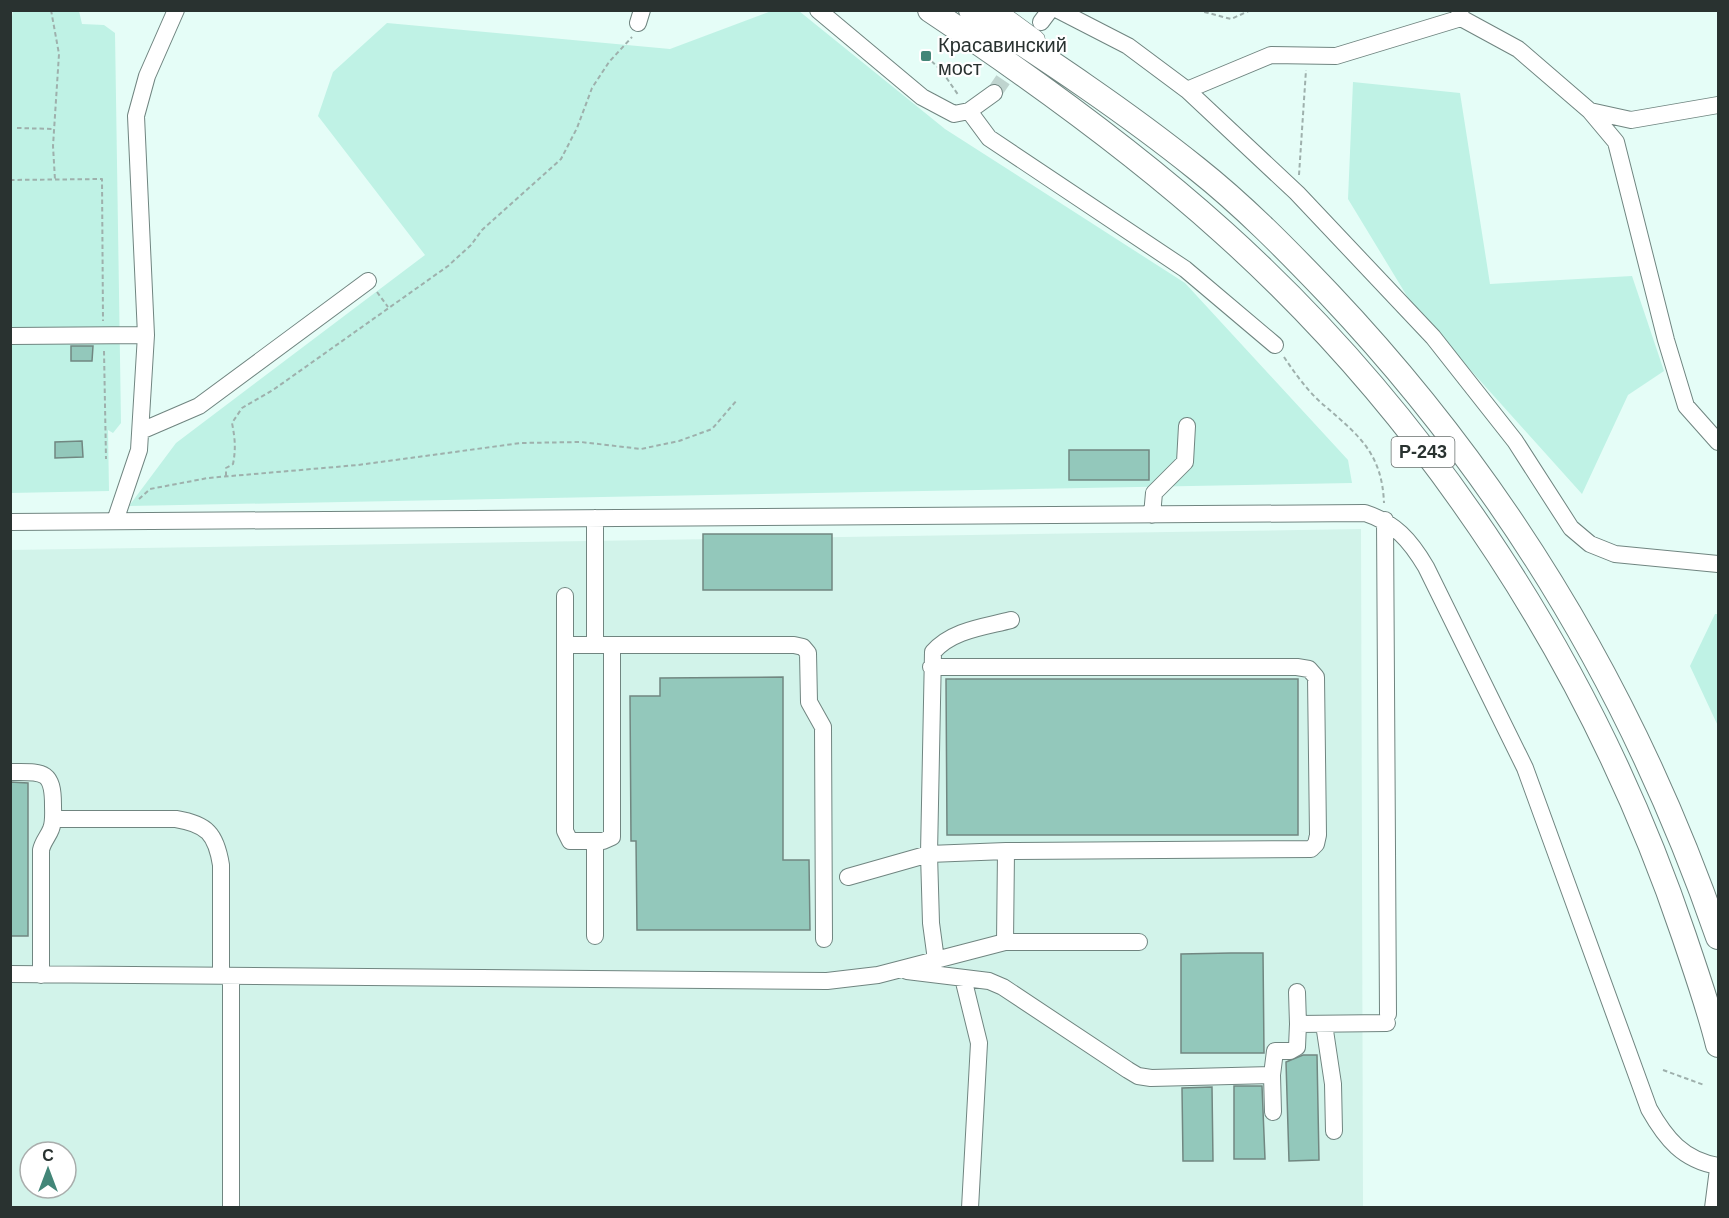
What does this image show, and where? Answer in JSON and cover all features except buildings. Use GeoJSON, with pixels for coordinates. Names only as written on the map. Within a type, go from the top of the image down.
{"type":"FeatureCollection","features":[{"type":"Feature","properties":{"kind":"highway","name":"Р-243"},"geometry":{"type":"LineString","coordinates":[[930,10],[1003,58],[1081,115],[1225,234],[1340,352],[1446,482],[1485,536],[1533,610],[1630,794],[1671,897],[1719,1045]]}},
{"type":"Feature","properties":{"kind":"highway","name":"Р-243"},"geometry":{"type":"LineString","coordinates":[[971,10],[1098,95],[1197,168],[1287,251],[1384,356],[1482,477],[1542,565],[1609,681],[1682,835],[1719,937]]}},
{"type":"Feature","properties":{"kind":"main road"},"geometry":{"type":"LineString","coordinates":[[994,10],[1045,47],[1098,95]]}},
{"type":"Feature","properties":{"kind":"street"},"geometry":{"type":"LineString","coordinates":[[115,521],[139,450],[146,335],[136,116],[147,76],[176,10]]}},
{"type":"Feature","properties":{"kind":"street"},"geometry":{"type":"LineString","coordinates":[[818,10],[922,97],[954,114],[969,111],[994,93]]}},
{"type":"Feature","properties":{"kind":"street"},"geometry":{"type":"LineString","coordinates":[[1058,10],[1128,46],[1187,90],[1297,193],[1433,337],[1515,441],[1571,528],[1584,539],[1590,544],[1615,554],[1719,564]]}},
{"type":"Feature","properties":{"kind":"street"},"geometry":{"type":"LineString","coordinates":[[1187,90],[1271,55],[1336,56],[1460,13],[1518,49],[1590,111],[1616,142],[1665,340],[1686,405],[1719,442]]}},
{"type":"Feature","properties":{"kind":"street"},"geometry":{"type":"LineString","coordinates":[[1590,111],[1631,120],[1719,105]]}},
{"type":"Feature","properties":{"kind":"street"},"geometry":{"type":"LineString","coordinates":[[969,111],[988,138],[1185,269],[1275,345]]}},
{"type":"Feature","properties":{"kind":"street"},"geometry":{"type":"LineString","coordinates":[[141,431],[199,406],[368,280]]}},
{"type":"Feature","properties":{"kind":"street"},"geometry":{"type":"LineString","coordinates":[[10,336],[146,335]]}},
{"type":"Feature","properties":{"kind":"street"},"geometry":{"type":"LineString","coordinates":[[1152,515],[1154,494],[1185,462],[1187,426]]}},
{"type":"Feature","properties":{"kind":"street"},"geometry":{"type":"LineString","coordinates":[[10,522],[1365,513],[1385,520],[1409,539],[1426,567],[1525,768],[1623,1031],[1649,1109],[1666,1137],[1676,1148],[1703,1164],[1719,1168],[1713,1208]]}},
{"type":"Feature","properties":{"kind":"street"},"geometry":{"type":"LineString","coordinates":[[595,518],[595,645]]}},
{"type":"Feature","properties":{"kind":"street"},"geometry":{"type":"LineString","coordinates":[[1298,1024],[1387,1018],[1385,520]]}},
{"type":"Feature","properties":{"kind":"street"},"geometry":{"type":"LineString","coordinates":[[565,596],[566,837],[570,841],[609,840],[613,832],[612,645]]}},
{"type":"Feature","properties":{"kind":"street"},"geometry":{"type":"LineString","coordinates":[[936,960],[931,922],[929,854],[933,652],[942,642],[956,635],[1011,620]]}},
{"type":"Feature","properties":{"kind":"street"},"geometry":{"type":"LineString","coordinates":[[565,645],[794,645],[803,647],[808,653],[809,702],[824,727],[824,939]]}},
{"type":"Feature","properties":{"kind":"street"},"geometry":{"type":"LineString","coordinates":[[848,877],[929,854],[1006,851],[1311,849],[1316,844],[1318,835],[1316,677],[1309,669],[1297,667],[931,667]]}},
{"type":"Feature","properties":{"kind":"street"},"geometry":{"type":"LineString","coordinates":[[10,772],[36,772],[50,779],[53,819],[51,830],[42,842],[41,850],[41,975]]}},
{"type":"Feature","properties":{"kind":"street"},"geometry":{"type":"LineString","coordinates":[[53,819],[176,819],[196,823],[210,832],[219,847],[226,976],[231,1208]]}},
{"type":"Feature","properties":{"kind":"street"},"geometry":{"type":"LineString","coordinates":[[595,841],[595,936]]}},
{"type":"Feature","properties":{"kind":"street"},"geometry":{"type":"LineString","coordinates":[[1005,942],[1006,851]]}},
{"type":"Feature","properties":{"kind":"street"},"geometry":{"type":"LineString","coordinates":[[10,974],[826,981],[897,970],[1005,942],[1139,942]]}},
{"type":"Feature","properties":{"kind":"street"},"geometry":{"type":"LineString","coordinates":[[897,970],[989,981],[1003,987],[1138,1076],[1151,1078],[1272,1075]]}},
{"type":"Feature","properties":{"kind":"street"},"geometry":{"type":"LineString","coordinates":[[963,978],[979,1043],[970,1208]]}},
{"type":"Feature","properties":{"kind":"street"},"geometry":{"type":"LineString","coordinates":[[1273,1112],[1272,1075],[1275,1051],[1290,1051],[1297,1047],[1297,992]]}},
{"type":"Feature","properties":{"kind":"street"},"geometry":{"type":"LineString","coordinates":[[1324,1024],[1333,1084],[1334,1131]]}},
{"type":"Feature","properties":{"kind":"path"},"geometry":{"type":"LineString","coordinates":[[51,10],[59,54],[54,129],[55,180]]}},
{"type":"Feature","properties":{"kind":"path"},"geometry":{"type":"LineString","coordinates":[[1197,10],[1231,19],[1251,10]]}},
{"type":"Feature","properties":{"kind":"path"},"geometry":{"type":"LineString","coordinates":[[226,476],[226,468],[233,464],[235,453],[236,440],[232,423],[243,408],[273,390],[448,266],[471,245],[482,230],[561,159],[577,128],[592,88],[609,62],[631,40],[640,17]]}},
{"type":"Feature","properties":{"kind":"path"},"geometry":{"type":"LineString","coordinates":[[926,56],[941,70],[969,111]]}},
{"type":"Feature","properties":{"kind":"path"},"geometry":{"type":"LineString","coordinates":[[1297,193],[1308,56]]}},
{"type":"Feature","properties":{"kind":"path"},"geometry":{"type":"LineString","coordinates":[[17,128],[54,129]]}},
{"type":"Feature","properties":{"kind":"path"},"geometry":{"type":"LineString","coordinates":[[10,180],[102,179],[106,459]]}},
{"type":"Feature","properties":{"kind":"path"},"geometry":{"type":"LineString","coordinates":[[1275,345],[1309,390],[1366,443],[1377,464],[1383,484],[1385,520]]}},
{"type":"Feature","properties":{"kind":"path"},"geometry":{"type":"LineString","coordinates":[[150,489],[226,476],[443,455],[521,443],[581,442],[641,449],[679,441],[711,429],[737,400]]}},
{"type":"Feature","properties":{"kind":"path"},"geometry":{"type":"LineString","coordinates":[[1663,1070],[1704,1085]]}},
{"type":"Feature","properties":{"kind":"shaded area"},"geometry":{"type":"Polygon","coordinates":[[[774,10],[799,11],[945,129],[1185,283],[1348,460],[1352,483],[129,506],[176,443],[425,255],[318,116],[333,72],[387,23],[670,49],[774,10]]]}},
{"type":"Feature","properties":{"kind":"shaded area"},"geometry":{"type":"Polygon","coordinates":[[[13,11],[79,11],[82,24],[104,25],[115,33],[121,423],[113,433],[108,430],[109,491],[10,493],[11,23],[13,11]]]}},
{"type":"Feature","properties":{"kind":"shaded area"},"geometry":{"type":"Polygon","coordinates":[[[1353,82],[1460,93],[1490,284],[1632,276],[1664,371],[1628,395],[1582,494],[1413,306],[1348,199],[1353,82]]]}},
{"type":"Feature","properties":{"kind":"shaded area"},"geometry":{"type":"Polygon","coordinates":[[[1361,529],[1363,1207],[11,1207],[10,550],[1361,529]]]}},
{"type":"Feature","properties":{"kind":"shaded area"},"geometry":{"type":"Polygon","coordinates":[[[1715,614],[1718,614],[1718,726],[1690,666],[1715,614]]]}},
{"type":"Feature","properties":{"kind":"tunnel"},"geometry":{"type":"LineString","coordinates":[[994,93],[1018,58]]}},
{"type":"Feature","properties":{"kind":"place","name":"Красавинский мост"},"geometry":{"type":"Point","coordinates":[926,56]}}]}
